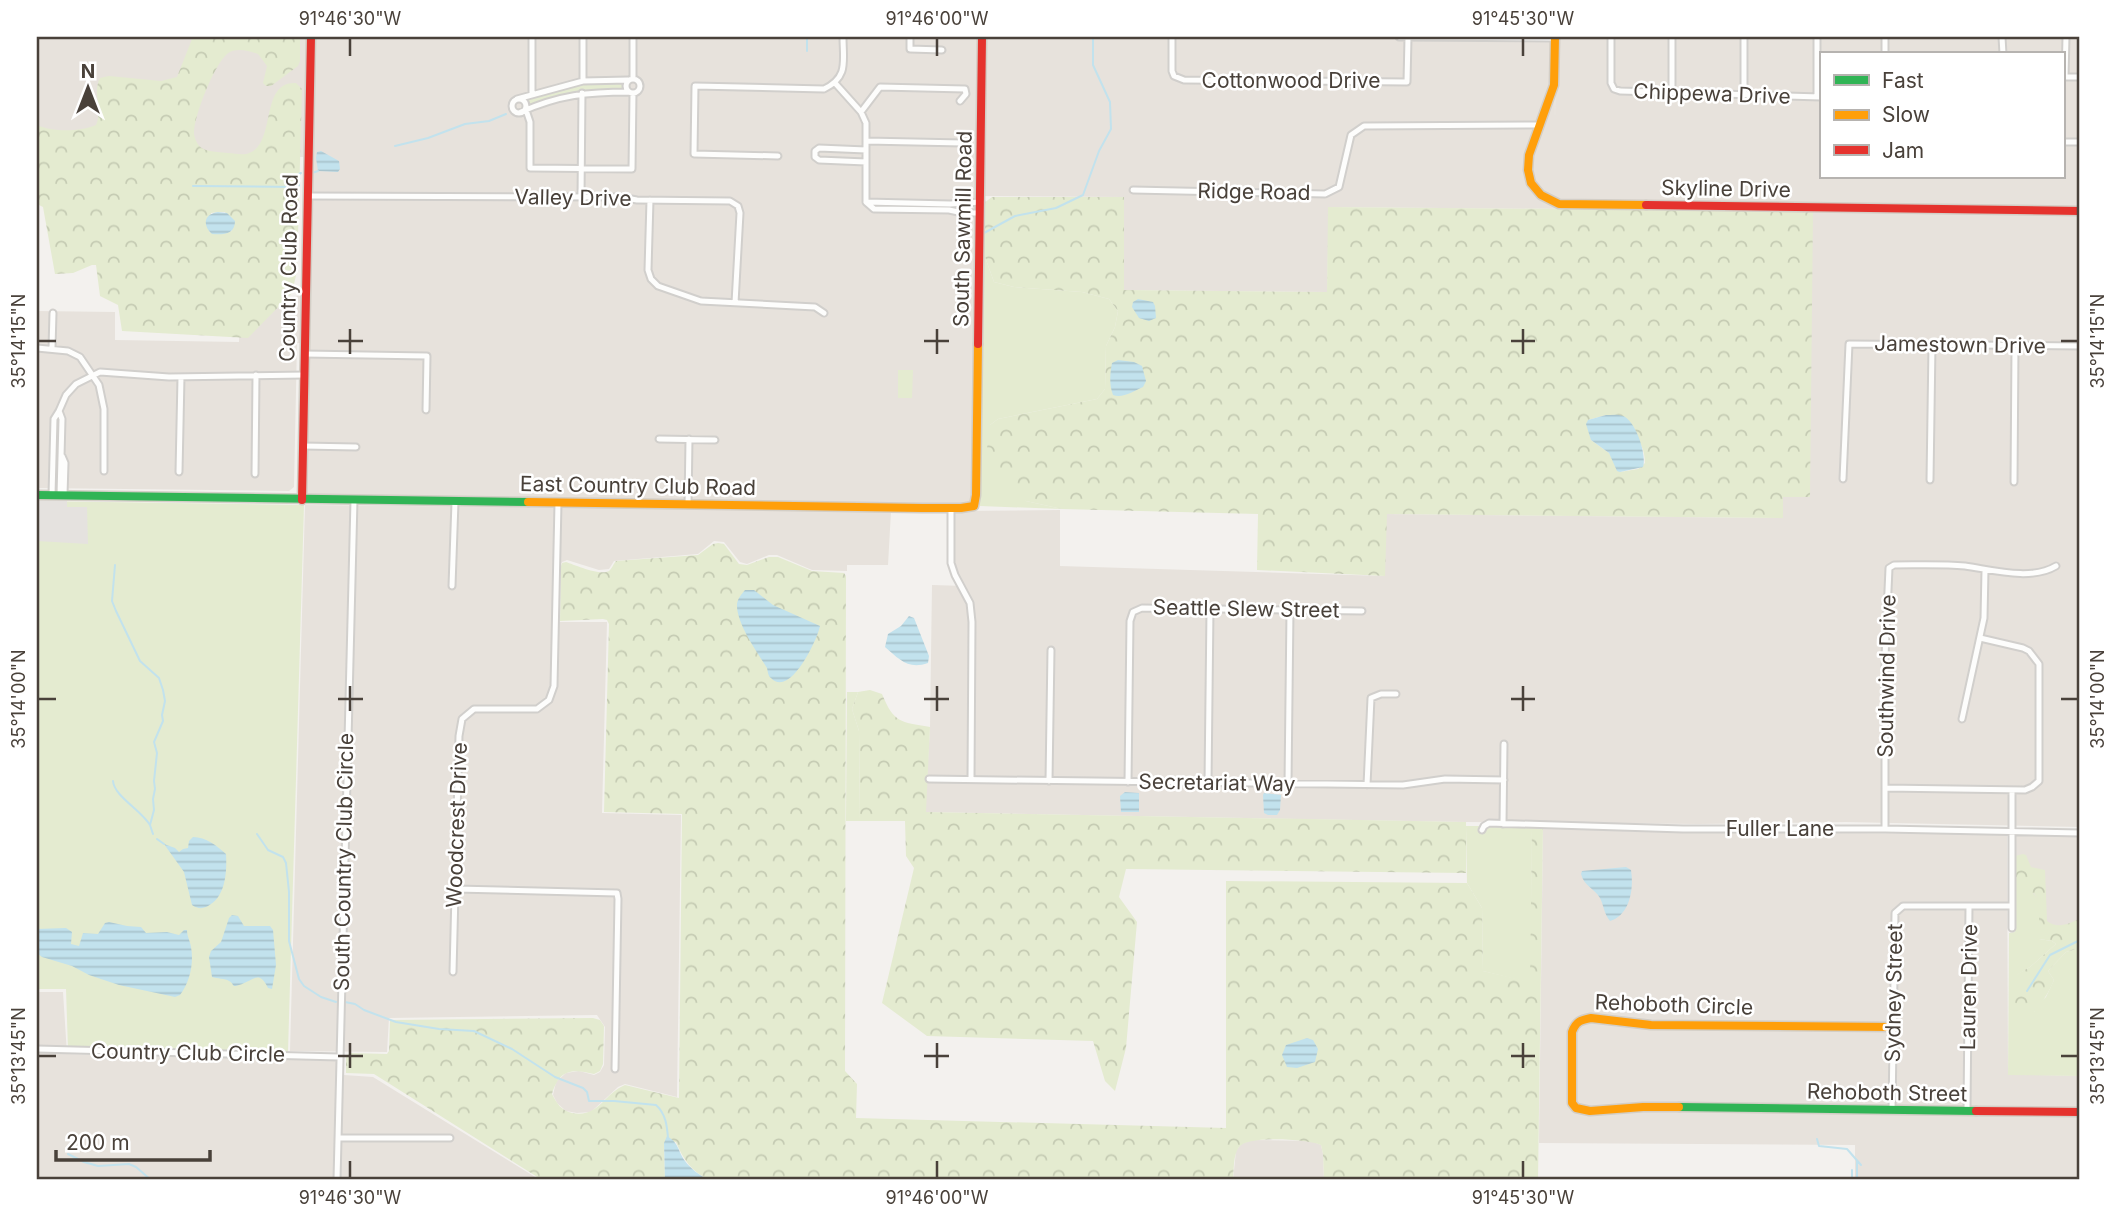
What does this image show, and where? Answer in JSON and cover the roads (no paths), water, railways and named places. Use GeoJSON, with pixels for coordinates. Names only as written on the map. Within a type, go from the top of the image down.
{"type":"FeatureCollection","features":[{"type":"Feature","properties":{"kind":"street","name":"Country Club Road"},"geometry":{"type":"LineString","coordinates":[[302,500],[311,37]]}},
{"type":"Feature","properties":{"kind":"street"},"geometry":{"type":"LineString","coordinates":[[532,37],[532,94]]}},
{"type":"Feature","properties":{"kind":"street"},"geometry":{"type":"LineString","coordinates":[[583,37],[583,80]]}},
{"type":"Feature","properties":{"kind":"street"},"geometry":{"type":"LineString","coordinates":[[517,99],[525,102],[524,111],[530,122],[530,167],[632,169],[631,93],[625,86],[631,80],[634,37]]}},
{"type":"Feature","properties":{"kind":"street"},"geometry":{"type":"LineString","coordinates":[[779,156],[694,154],[695,86],[824,89],[835,83],[842,73],[844,37]]}},
{"type":"Feature","properties":{"kind":"street"},"geometry":{"type":"LineString","coordinates":[[910,37],[909,49],[942,50]]}},
{"type":"Feature","properties":{"kind":"street","name":"South Sawmill Road"},"geometry":{"type":"LineString","coordinates":[[974,506],[982,37]]}},
{"type":"Feature","properties":{"kind":"street","name":"Cottonwood Drive"},"geometry":{"type":"LineString","coordinates":[[1172,37],[1171,66],[1174,76],[1184,80],[1407,82],[1408,38]]}},
{"type":"Feature","properties":{"kind":"street"},"geometry":{"type":"LineString","coordinates":[[1399,37],[1555,37]]}},
{"type":"Feature","properties":{"kind":"street","name":"Skyline Drive"},"geometry":{"type":"LineString","coordinates":[[1555,37],[1553,86],[1527,164],[1528,176],[1535,191],[1559,204],[2080,211]]}},
{"type":"Feature","properties":{"kind":"street","name":"Chippewa Drive"},"geometry":{"type":"LineString","coordinates":[[1611,37],[1611,83],[1614,89],[1620,91],[1819,97]]}},
{"type":"Feature","properties":{"kind":"street"},"geometry":{"type":"LineString","coordinates":[[1672,37],[1672,93]]}},
{"type":"Feature","properties":{"kind":"street"},"geometry":{"type":"LineString","coordinates":[[1744,37],[1744,95]]}},
{"type":"Feature","properties":{"kind":"street"},"geometry":{"type":"LineString","coordinates":[[1817,37],[1819,97]]}},
{"type":"Feature","properties":{"kind":"street"},"geometry":{"type":"LineString","coordinates":[[2066,37],[2064,77],[2080,77]]}},
{"type":"Feature","properties":{"kind":"street"},"geometry":{"type":"LineString","coordinates":[[583,80],[631,80],[640,85],[639,90],[631,93],[582,93],[557,98],[517,113],[512,108],[517,99],[583,80]]}},
{"type":"Feature","properties":{"kind":"street"},"geometry":{"type":"LineString","coordinates":[[835,83],[861,112],[866,123],[866,202],[874,209],[981,213]]}},
{"type":"Feature","properties":{"kind":"street"},"geometry":{"type":"LineString","coordinates":[[861,112],[880,87],[965,89],[966,94],[960,101]]}},
{"type":"Feature","properties":{"kind":"street"},"geometry":{"type":"LineString","coordinates":[[581,197],[582,93]]}},
{"type":"Feature","properties":{"kind":"street","name":"Ridge Road"},"geometry":{"type":"LineString","coordinates":[[1133,190],[1325,194],[1339,187],[1351,135],[1364,126],[1539,125]]}},
{"type":"Feature","properties":{"kind":"street"},"geometry":{"type":"LineString","coordinates":[[866,141],[963,143]]}},
{"type":"Feature","properties":{"kind":"street"},"geometry":{"type":"LineString","coordinates":[[866,150],[819,148],[815,152],[815,157],[819,160],[866,162]]}},
{"type":"Feature","properties":{"kind":"street","name":"Valley Drive"},"geometry":{"type":"LineString","coordinates":[[308,196],[620,197],[730,201],[738,206],[740,213],[735,303]]}},
{"type":"Feature","properties":{"kind":"street"},"geometry":{"type":"LineString","coordinates":[[650,200],[648,270],[651,279],[658,286],[701,301],[815,307],[824,313]]}},
{"type":"Feature","properties":{"kind":"street"},"geometry":{"type":"LineString","coordinates":[[866,202],[981,202]]}},
{"type":"Feature","properties":{"kind":"street"},"geometry":{"type":"LineString","coordinates":[[52,348],[53,313]]}},
{"type":"Feature","properties":{"kind":"street","name":"Jamestown Drive"},"geometry":{"type":"LineString","coordinates":[[1843,479],[1849,344],[2080,346]]}},
{"type":"Feature","properties":{"kind":"street"},"geometry":{"type":"LineString","coordinates":[[1930,480],[1932,345]]}},
{"type":"Feature","properties":{"kind":"street"},"geometry":{"type":"LineString","coordinates":[[2014,482],[2015,347]]}},
{"type":"Feature","properties":{"kind":"street"},"geometry":{"type":"LineString","coordinates":[[37,348],[68,351],[80,357],[99,385],[104,409],[104,471]]}},
{"type":"Feature","properties":{"kind":"street"},"geometry":{"type":"LineString","coordinates":[[305,354],[427,356],[426,410]]}},
{"type":"Feature","properties":{"kind":"street"},"geometry":{"type":"LineString","coordinates":[[59,495],[54,419],[69,391],[76,384],[100,372],[181,377],[305,375]]}},
{"type":"Feature","properties":{"kind":"street"},"geometry":{"type":"LineString","coordinates":[[255,474],[256,376]]}},
{"type":"Feature","properties":{"kind":"street"},"geometry":{"type":"LineString","coordinates":[[180,472],[181,377]]}},
{"type":"Feature","properties":{"kind":"street"},"geometry":{"type":"LineString","coordinates":[[59,411],[62,419],[61,454],[65,463],[59,495]]}},
{"type":"Feature","properties":{"kind":"street"},"geometry":{"type":"LineString","coordinates":[[659,439],[715,440]]}},
{"type":"Feature","properties":{"kind":"street"},"geometry":{"type":"LineString","coordinates":[[688,505],[690,439]]}},
{"type":"Feature","properties":{"kind":"street"},"geometry":{"type":"LineString","coordinates":[[303,446],[356,447]]}},
{"type":"Feature","properties":{"kind":"street","name":"East Country Club Road"},"geometry":{"type":"LineString","coordinates":[[37,495],[688,505],[974,506]]}},
{"type":"Feature","properties":{"kind":"street","name":"South Country Club Circle"},"geometry":{"type":"LineString","coordinates":[[337,1180],[354,500]]}},
{"type":"Feature","properties":{"kind":"street"},"geometry":{"type":"LineString","coordinates":[[452,586],[455,502]]}},
{"type":"Feature","properties":{"kind":"street","name":"Woodcrest Drive"},"geometry":{"type":"LineString","coordinates":[[453,972],[459,736],[462,719],[474,709],[537,709],[549,700],[554,687],[558,503]]}},
{"type":"Feature","properties":{"kind":"street"},"geometry":{"type":"LineString","coordinates":[[951,508],[951,563],[970,603],[972,622],[971,779]]}},
{"type":"Feature","properties":{"kind":"street","name":"Southwind Drive"},"geometry":{"type":"LineString","coordinates":[[1885,828],[1885,657],[1889,568],[1894,565],[1964,566],[2036,573],[2046,572],[2056,566]]}},
{"type":"Feature","properties":{"kind":"street"},"geometry":{"type":"LineString","coordinates":[[1962,719],[1984,618],[1985,570]]}},
{"type":"Feature","properties":{"kind":"street","name":"Seattle Slew Street"},"geometry":{"type":"LineString","coordinates":[[1128,782],[1130,621],[1133,612],[1142,608],[1362,611]]}},
{"type":"Feature","properties":{"kind":"street"},"geometry":{"type":"LineString","coordinates":[[1208,783],[1210,609]]}},
{"type":"Feature","properties":{"kind":"street"},"geometry":{"type":"LineString","coordinates":[[1288,784],[1290,610]]}},
{"type":"Feature","properties":{"kind":"street"},"geometry":{"type":"LineString","coordinates":[[1885,788],[2025,790],[2039,781],[2039,664],[2029,651],[2023,648],[1980,638]]}},
{"type":"Feature","properties":{"kind":"street"},"geometry":{"type":"LineString","coordinates":[[1049,781],[1051,650]]}},
{"type":"Feature","properties":{"kind":"street"},"geometry":{"type":"LineString","coordinates":[[1367,785],[1371,698],[1381,694],[1396,694]]}},
{"type":"Feature","properties":{"kind":"street"},"geometry":{"type":"LineString","coordinates":[[1503,824],[1504,744]]}},
{"type":"Feature","properties":{"kind":"street","name":"Secretariat Way"},"geometry":{"type":"LineString","coordinates":[[929,779],[1367,785],[1403,785],[1445,779],[1504,780]]}},
{"type":"Feature","properties":{"kind":"street"},"geometry":{"type":"LineString","coordinates":[[2012,790],[2012,928]]}},
{"type":"Feature","properties":{"kind":"street","name":"Fuller Lane"},"geometry":{"type":"LineString","coordinates":[[1482,830],[1489,823],[1684,829],[1885,828],[2080,833]]}},
{"type":"Feature","properties":{"kind":"street"},"geometry":{"type":"LineString","coordinates":[[456,889],[617,892],[615,1069]]}},
{"type":"Feature","properties":{"kind":"street","name":"Sydney Street"},"geometry":{"type":"LineString","coordinates":[[1892,1110],[1895,913],[1903,906],[2012,906]]}},
{"type":"Feature","properties":{"kind":"street","name":"Lauren Drive"},"geometry":{"type":"LineString","coordinates":[[1967,1111],[1969,906]]}},
{"type":"Feature","properties":{"kind":"street","name":"Rehoboth Circle"},"geometry":{"type":"LineString","coordinates":[[1693,1108],[1639,1107],[1590,1111],[1576,1108],[1572,1103],[1572,1096],[1573,1031],[1576,1022],[1595,1019],[1651,1025],[1892,1027]]}},
{"type":"Feature","properties":{"kind":"street","name":"Country Club Circle"},"geometry":{"type":"LineString","coordinates":[[37,1049],[339,1056]]}},
{"type":"Feature","properties":{"kind":"street","name":"Rehoboth Street"},"geometry":{"type":"LineString","coordinates":[[1693,1108],[2080,1112]]}},
{"type":"Feature","properties":{"kind":"street"},"geometry":{"type":"LineString","coordinates":[[338,1138],[450,1138]]}},
{"type":"Feature","properties":{"kind":"water"},"geometry":{"type":"Polygon","coordinates":[[[321,151],[339,161],[338,172],[318,171],[316,158],[317,152],[321,151]]]}},
{"type":"Feature","properties":{"kind":"water"},"geometry":{"type":"Polygon","coordinates":[[[218,212],[227,213],[235,221],[233,229],[228,233],[212,234],[207,227],[207,217],[218,212]]]}},
{"type":"Feature","properties":{"kind":"water"},"geometry":{"type":"Polygon","coordinates":[[[1138,299],[1153,302],[1156,318],[1149,321],[1139,318],[1132,307],[1133,302],[1138,299]]]}},
{"type":"Feature","properties":{"kind":"water"},"geometry":{"type":"Polygon","coordinates":[[[1118,360],[1142,366],[1146,381],[1143,387],[1124,395],[1113,395],[1110,383],[1111,367],[1112,363],[1118,360]]]}},
{"type":"Feature","properties":{"kind":"water"},"geometry":{"type":"Polygon","coordinates":[[[1606,415],[1623,416],[1632,424],[1642,447],[1643,467],[1617,471],[1609,453],[1591,440],[1586,424],[1588,420],[1606,415]]]}},
{"type":"Feature","properties":{"kind":"water"},"geometry":{"type":"Polygon","coordinates":[[[745,590],[754,590],[773,605],[820,626],[809,653],[794,674],[786,680],[778,682],[770,677],[743,628],[737,604],[745,590]]]}},
{"type":"Feature","properties":{"kind":"water"},"geometry":{"type":"Polygon","coordinates":[[[909,616],[914,618],[929,656],[928,663],[909,664],[885,647],[888,634],[901,626],[909,616]]]}},
{"type":"Feature","properties":{"kind":"water"},"geometry":{"type":"Polygon","coordinates":[[[1125,792],[1139,793],[1139,812],[1121,812],[1120,796],[1125,792]]]}},
{"type":"Feature","properties":{"kind":"water"},"geometry":{"type":"Polygon","coordinates":[[[1264,793],[1281,795],[1277,815],[1264,813],[1264,793]]]}},
{"type":"Feature","properties":{"kind":"water"},"geometry":{"type":"Polygon","coordinates":[[[193,837],[207,840],[226,854],[222,890],[214,902],[202,908],[192,905],[184,872],[164,844],[179,852],[188,848],[193,837]]]}},
{"type":"Feature","properties":{"kind":"water"},"geometry":{"type":"Polygon","coordinates":[[[1626,867],[1631,870],[1632,877],[1629,900],[1622,913],[1610,921],[1600,898],[1581,874],[1582,871],[1626,867]]]}},
{"type":"Feature","properties":{"kind":"water"},"geometry":{"type":"Polygon","coordinates":[[[232,915],[238,916],[244,926],[270,926],[273,930],[276,965],[272,989],[259,978],[235,986],[227,980],[212,977],[209,957],[211,951],[221,942],[232,915]]]}},
{"type":"Feature","properties":{"kind":"water"},"geometry":{"type":"Polygon","coordinates":[[[105,923],[141,927],[146,933],[167,932],[179,935],[187,930],[192,953],[191,966],[189,978],[180,995],[175,997],[119,985],[37,953],[37,929],[66,928],[72,932],[71,944],[79,946],[83,933],[98,934],[105,923]]]}},
{"type":"Feature","properties":{"kind":"water"},"geometry":{"type":"Polygon","coordinates":[[[1307,1038],[1313,1040],[1318,1049],[1315,1062],[1297,1068],[1287,1067],[1282,1055],[1286,1045],[1307,1038]]]}},
{"type":"Feature","properties":{"kind":"water"},"geometry":{"type":"Polygon","coordinates":[[[667,1136],[690,1166],[709,1180],[665,1180],[664,1143],[667,1136]]]}},
{"type":"Feature","properties":{"kind":"waterway"},"geometry":{"type":"LineString","coordinates":[[807,37],[807,51]]}},
{"type":"Feature","properties":{"kind":"waterway"},"geometry":{"type":"LineString","coordinates":[[984,233],[1015,216],[1056,208],[1083,195],[1099,151],[1111,129],[1110,102],[1093,65],[1093,37]]}},
{"type":"Feature","properties":{"kind":"waterway"},"geometry":{"type":"LineString","coordinates":[[395,146],[506,114]]}},
{"type":"Feature","properties":{"kind":"waterway"},"geometry":{"type":"LineString","coordinates":[[312,173],[318,171]]}},
{"type":"Feature","properties":{"kind":"waterway"},"geometry":{"type":"LineString","coordinates":[[193,186],[297,187],[301,173]]}},
{"type":"Feature","properties":{"kind":"waterway"},"geometry":{"type":"LineString","coordinates":[[115,565],[112,601],[140,661],[159,678],[165,701],[163,721],[154,742],[157,753],[154,810],[150,825],[153,834]]}},
{"type":"Feature","properties":{"kind":"waterway"},"geometry":{"type":"LineString","coordinates":[[113,781],[123,798],[150,825]]}},
{"type":"Feature","properties":{"kind":"waterway"},"geometry":{"type":"LineString","coordinates":[[257,834],[268,850],[283,857],[286,863],[289,941],[299,979],[304,986],[321,997],[336,1002]]}},
{"type":"Feature","properties":{"kind":"waterway"},"geometry":{"type":"LineString","coordinates":[[157,839],[164,844]]}},
{"type":"Feature","properties":{"kind":"waterway"},"geometry":{"type":"LineString","coordinates":[[2027,991],[2050,955],[2080,940]]}},
{"type":"Feature","properties":{"kind":"waterway"},"geometry":{"type":"LineString","coordinates":[[345,1002],[396,1022],[474,1031],[512,1049],[555,1077],[583,1088],[589,1101],[656,1105],[664,1116],[668,1138]]}},
{"type":"Feature","properties":{"kind":"waterway"},"geometry":{"type":"LineString","coordinates":[[1817,1139],[1819,1146],[1847,1149],[1861,1165]]}},
{"type":"Feature","properties":{"kind":"waterway"},"geometry":{"type":"LineString","coordinates":[[68,1154],[98,1166],[129,1164],[151,1180]]}},
{"type":"Feature","properties":{"kind":"waterway"},"geometry":{"type":"LineString","coordinates":[[1857,1161],[1857,1180]]}},
{"type":"Feature","properties":{"kind":"waterway"},"geometry":{"type":"LineString","coordinates":[[1852,1170],[1852,1180]]}}]}
